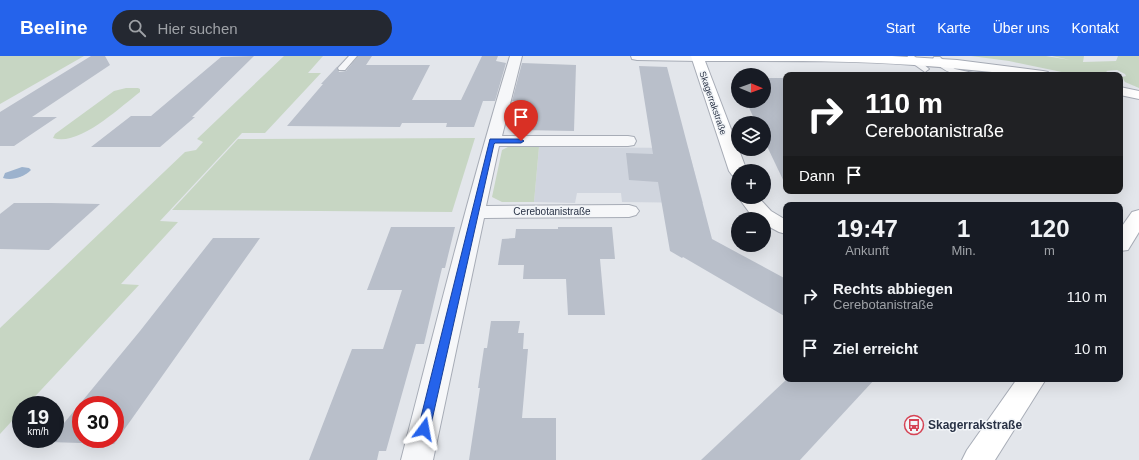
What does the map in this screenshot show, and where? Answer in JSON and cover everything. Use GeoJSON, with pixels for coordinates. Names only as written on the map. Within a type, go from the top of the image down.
{"type":"FeatureCollection","features":[{"type":"Feature","properties":{"kind":"street"},"geometry":{"type":"LineString","coordinates":[[417,460],[474,212],[516,56]]}},
{"type":"Feature","properties":{"kind":"street"},"geometry":{"type":"LineString","coordinates":[[637,56],[937,59],[988,64],[1028,72]]}},
{"type":"Feature","properties":{"kind":"street","name":"Skagerrakstraße"},"geometry":{"type":"LineString","coordinates":[[697,57],[735,164]]}},
{"type":"Feature","properties":{"kind":"street"},"geometry":{"type":"LineString","coordinates":[[1123,92],[1139,95]]}},
{"type":"Feature","properties":{"kind":"street"},"geometry":{"type":"LineString","coordinates":[[492,141],[628,141]]}},
{"type":"Feature","properties":{"kind":"street"},"geometry":{"type":"LineString","coordinates":[[752,204],[766,217],[783,226]]}},
{"type":"Feature","properties":{"kind":"street","name":"Cerebotanistraße"},"geometry":{"type":"LineString","coordinates":[[474,212],[629,211]]}},
{"type":"Feature","properties":{"kind":"street"},"geometry":{"type":"LineString","coordinates":[[1123,240],[1139,216]]}},
{"type":"Feature","properties":{"kind":"street"},"geometry":{"type":"LineString","coordinates":[[978,460],[1030,382]]}},
{"type":"Feature","properties":{"kind":"lane"},"geometry":{"type":"LineString","coordinates":[[342,68],[353,56]]}},
{"type":"Feature","properties":{"kind":"lane"},"geometry":{"type":"LineString","coordinates":[[911,58],[925,68]]}},
{"type":"Feature","properties":{"kind":"lane"},"geometry":{"type":"LineString","coordinates":[[937,59],[942,65],[950,70],[958,72]]}},
{"type":"Feature","properties":{"kind":"shaded area"},"geometry":{"type":"Polygon","coordinates":[[[539,147],[688,148],[703,203],[622,202],[621,193],[577,193],[575,203],[534,202],[539,147]]]}},
{"type":"Feature","properties":{"kind":"green space"},"geometry":{"type":"Polygon","coordinates":[[[0,56],[84,56],[0,104],[0,56]]]}},
{"type":"Feature","properties":{"kind":"green space"},"geometry":{"type":"Polygon","coordinates":[[[284,56],[323,56],[308,73],[321,73],[265,133],[242,133],[160,221],[178,222],[121,284],[139,285],[35,396],[12,396],[12,421],[0,434],[0,328],[185,152],[196,150],[203,142],[197,139],[284,56]]]}},
{"type":"Feature","properties":{"kind":"green space"},"geometry":{"type":"Polygon","coordinates":[[[971,56],[1046,56],[1070,60],[1052,56],[1084,56],[1083,62],[1116,61],[1118,56],[1139,56],[1139,88],[1125,82],[1123,77],[1126,76],[1125,74],[1117,70],[1106,71],[1107,72],[1062,72],[1009,61],[971,56]]]}},
{"type":"Feature","properties":{"kind":"green space"},"geometry":{"type":"Polygon","coordinates":[[[126,88],[138,88],[140,89],[140,92],[111,116],[75,137],[63,139],[53,138],[55,134],[114,91],[126,88]]]}},
{"type":"Feature","properties":{"kind":"green space"},"geometry":{"type":"Polygon","coordinates":[[[475,138],[452,212],[172,210],[238,139],[475,138]]]}},
{"type":"Feature","properties":{"kind":"green space"},"geometry":{"type":"Polygon","coordinates":[[[508,147],[539,147],[534,202],[502,202],[492,197],[502,150],[508,147]]]}},
{"type":"Feature","properties":{"kind":"water"},"geometry":{"type":"Polygon","coordinates":[[[22,167],[29,168],[31,170],[18,178],[3,178],[5,173],[22,167]]]}},
{"type":"Feature","properties":{"kind":"building"},"geometry":{"type":"Polygon","coordinates":[[[91,56],[105,56],[110,65],[32,117],[57,117],[14,146],[0,146],[0,112],[91,56]]]}},
{"type":"Feature","properties":{"kind":"building"},"geometry":{"type":"Polygon","coordinates":[[[254,56],[192,117],[195,117],[160,147],[91,147],[131,116],[151,116],[221,57],[254,56]]]}},
{"type":"Feature","properties":{"kind":"building"},"geometry":{"type":"Polygon","coordinates":[[[347,56],[337,67],[339,72],[346,71],[358,56],[372,56],[366,65],[430,65],[412,100],[461,100],[482,56],[498,56],[496,61],[506,63],[495,101],[483,101],[474,127],[446,127],[447,123],[402,123],[400,127],[287,126],[323,84],[321,84],[347,56]]]}},
{"type":"Feature","properties":{"kind":"building"},"geometry":{"type":"Polygon","coordinates":[[[522,63],[576,65],[574,131],[521,130],[526,101],[512,101],[522,63]]]}},
{"type":"Feature","properties":{"kind":"building"},"geometry":{"type":"Polygon","coordinates":[[[639,66],[667,67],[712,239],[731,249],[731,252],[736,252],[783,277],[783,315],[683,257],[682,258],[670,251],[658,182],[629,180],[626,153],[653,154],[639,66]]]}},
{"type":"Feature","properties":{"kind":"building"},"geometry":{"type":"Polygon","coordinates":[[[771,78],[783,78],[783,180],[771,155],[771,116],[753,116],[749,108],[771,108],[771,78]]]}},
{"type":"Feature","properties":{"kind":"building"},"geometry":{"type":"Polygon","coordinates":[[[14,203],[100,204],[49,250],[0,249],[0,214],[14,203]]]}},
{"type":"Feature","properties":{"kind":"building"},"geometry":{"type":"Polygon","coordinates":[[[391,227],[455,227],[445,268],[442,268],[424,344],[416,344],[386,451],[379,451],[377,460],[309,460],[352,349],[383,349],[402,290],[367,290],[391,227]]]}},
{"type":"Feature","properties":{"kind":"building"},"geometry":{"type":"Polygon","coordinates":[[[558,227],[612,227],[615,259],[600,259],[605,315],[568,315],[566,279],[523,279],[524,265],[498,265],[502,239],[515,238],[516,229],[558,229],[558,227]]]}},
{"type":"Feature","properties":{"kind":"building"},"geometry":{"type":"Polygon","coordinates":[[[213,238],[260,238],[124,430],[124,396],[86,396],[140,331],[213,238]]]}},
{"type":"Feature","properties":{"kind":"building"},"geometry":{"type":"Polygon","coordinates":[[[491,321],[520,321],[518,333],[524,333],[523,349],[528,349],[522,418],[556,418],[556,460],[469,460],[480,388],[478,388],[484,348],[487,348],[491,321]]]}},
{"type":"Feature","properties":{"kind":"building"},"geometry":{"type":"Polygon","coordinates":[[[784,382],[872,382],[800,460],[701,460],[784,382]]]}},
{"type":"Feature","properties":{"kind":"building"},"geometry":{"type":"Polygon","coordinates":[[[72,413],[72,443],[64,442],[64,423],[72,413]]]}},
{"type":"Feature","properties":{"kind":"place","name":"Skagerrakstraße"},"geometry":{"type":"Point","coordinates":[914,425]}},
{"type":"Feature","properties":{"kind":"route"},"geometry":{"type":"LineString","coordinates":[[424,429],[474,212],[492,141],[521,141]]}}]}
